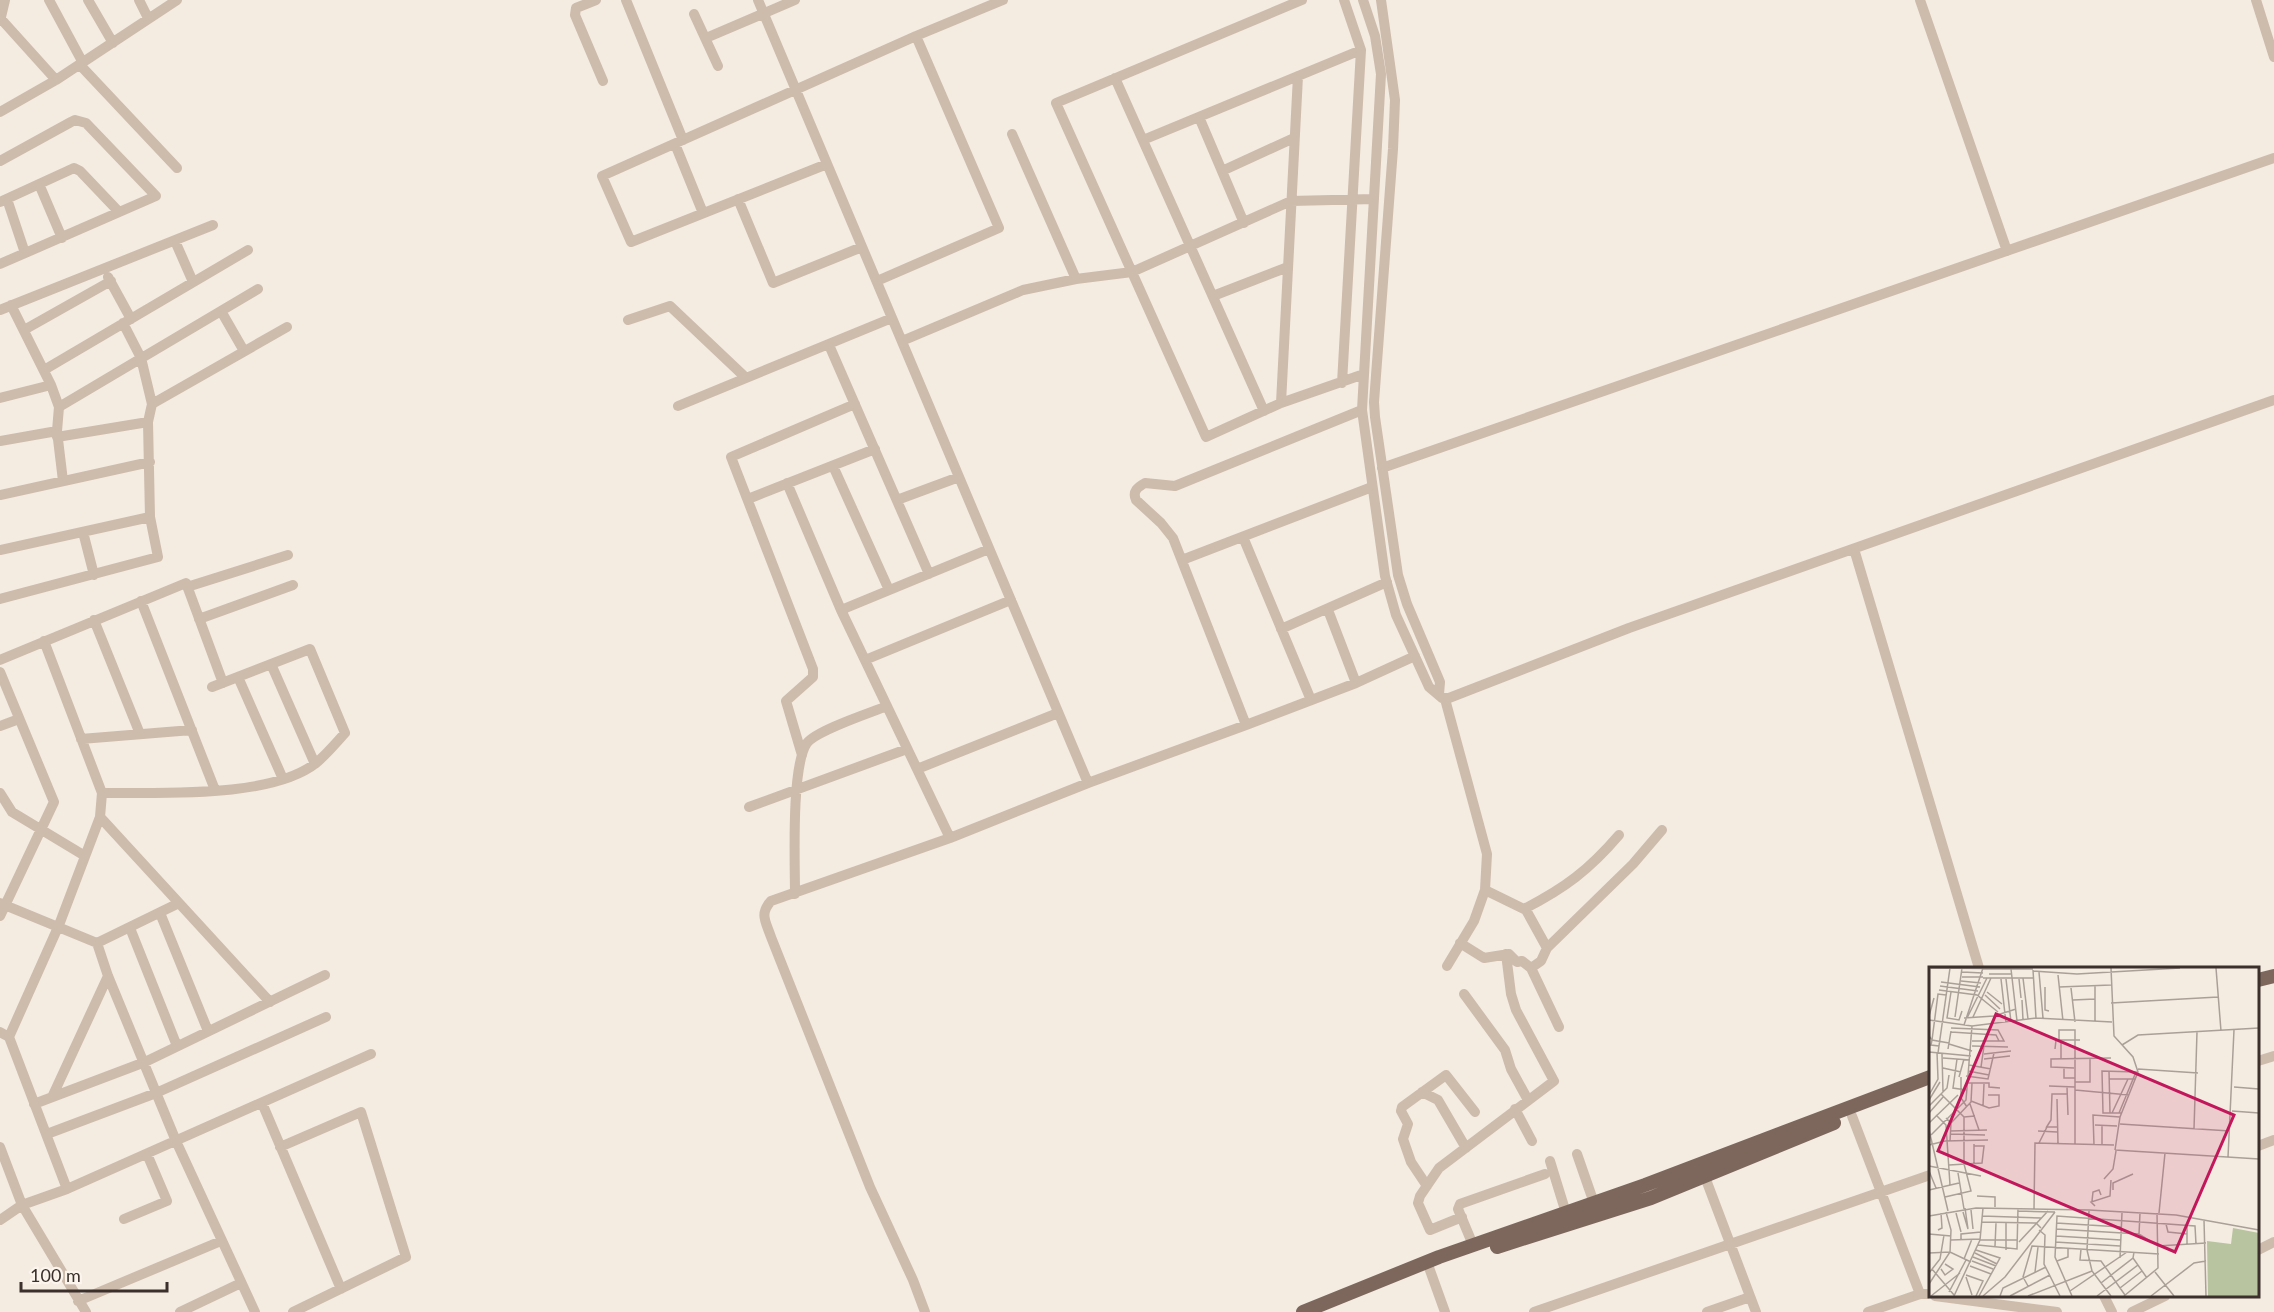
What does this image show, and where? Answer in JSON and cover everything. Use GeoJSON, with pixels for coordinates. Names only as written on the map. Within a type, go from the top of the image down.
{"type":"FeatureCollection","features":[{"type":"Feature","properties":{"kind":"main road"},"geometry":{"type":"LineString","coordinates":[[2259,980],[2274,976]]}},
{"type":"Feature","properties":{"kind":"main road"},"geometry":{"type":"LineString","coordinates":[[2259,986],[2274,981]]}},
{"type":"Feature","properties":{"kind":"main road"},"geometry":{"type":"LineString","coordinates":[[1318,1312],[1473,1245],[1594,1203],[1929,1077]]}},
{"type":"Feature","properties":{"kind":"main road"},"geometry":{"type":"LineString","coordinates":[[1303,1312],[1428,1265],[1651,1198],[1929,1086]]}},
{"type":"Feature","properties":{"kind":"street"},"geometry":{"type":"LineString","coordinates":[[5,0],[0,20],[56,80]]}},
{"type":"Feature","properties":{"kind":"street"},"geometry":{"type":"LineString","coordinates":[[49,0],[82,64],[177,168]]}},
{"type":"Feature","properties":{"kind":"street"},"geometry":{"type":"LineString","coordinates":[[88,0],[113,43]]}},
{"type":"Feature","properties":{"kind":"street"},"geometry":{"type":"LineString","coordinates":[[139,0],[148,18]]}},
{"type":"Feature","properties":{"kind":"street"},"geometry":{"type":"LineString","coordinates":[[0,112],[82,64],[177,0]]}},
{"type":"Feature","properties":{"kind":"street"},"geometry":{"type":"LineString","coordinates":[[596,0],[576,8],[575,15],[603,81]]}},
{"type":"Feature","properties":{"kind":"street"},"geometry":{"type":"LineString","coordinates":[[626,0],[704,213]]}},
{"type":"Feature","properties":{"kind":"street"},"geometry":{"type":"LineString","coordinates":[[758,0],[1088,783]]}},
{"type":"Feature","properties":{"kind":"street"},"geometry":{"type":"LineString","coordinates":[[706,38],[795,0]]}},
{"type":"Feature","properties":{"kind":"street"},"geometry":{"type":"LineString","coordinates":[[827,164],[631,242],[602,176],[916,36],[1003,0]]}},
{"type":"Feature","properties":{"kind":"street"},"geometry":{"type":"LineString","coordinates":[[1302,0],[1056,103],[1206,437],[1281,404],[1364,374]]}},
{"type":"Feature","properties":{"kind":"street"},"geometry":{"type":"LineString","coordinates":[[1342,383],[1361,50],[1344,0]]}},
{"type":"Feature","properties":{"kind":"street"},"geometry":{"type":"LineString","coordinates":[[1363,0],[1376,36],[1381,74],[1362,410],[1387,582],[1396,615],[1429,687],[1442,696]]}},
{"type":"Feature","properties":{"kind":"street"},"geometry":{"type":"LineString","coordinates":[[1381,0],[1395,100],[1374,402],[1382,468],[1398,575],[1411,615],[1440,682],[1487,854],[1485,891],[1474,921],[1447,966]]}},
{"type":"Feature","properties":{"kind":"street"},"geometry":{"type":"LineString","coordinates":[[1920,0],[2007,251]]}},
{"type":"Feature","properties":{"kind":"street"},"geometry":{"type":"LineString","coordinates":[[2256,0],[2274,57]]}},
{"type":"Feature","properties":{"kind":"street"},"geometry":{"type":"LineString","coordinates":[[694,14],[718,66]]}},
{"type":"Feature","properties":{"kind":"street"},"geometry":{"type":"LineString","coordinates":[[876,281],[999,228],[916,36]]}},
{"type":"Feature","properties":{"kind":"street"},"geometry":{"type":"LineString","coordinates":[[1143,140],[1361,50]]}},
{"type":"Feature","properties":{"kind":"street"},"geometry":{"type":"LineString","coordinates":[[1281,404],[1298,76]]}},
{"type":"Feature","properties":{"kind":"street"},"geometry":{"type":"LineString","coordinates":[[1115,78],[1264,411]]}},
{"type":"Feature","properties":{"kind":"street"},"geometry":{"type":"LineString","coordinates":[[1199,117],[1244,224]]}},
{"type":"Feature","properties":{"kind":"street"},"geometry":{"type":"LineString","coordinates":[[0,162],[75,120],[86,123],[156,196],[0,264]]}},
{"type":"Feature","properties":{"kind":"street"},"geometry":{"type":"LineString","coordinates":[[1012,134],[1076,279]]}},
{"type":"Feature","properties":{"kind":"street"},"geometry":{"type":"LineString","coordinates":[[1222,171],[1294,138]]}},
{"type":"Feature","properties":{"kind":"street"},"geometry":{"type":"LineString","coordinates":[[1382,468],[2274,158]]}},
{"type":"Feature","properties":{"kind":"street"},"geometry":{"type":"LineString","coordinates":[[25,254],[4,201],[39,184],[77,169],[119,212]]}},
{"type":"Feature","properties":{"kind":"street"},"geometry":{"type":"LineString","coordinates":[[39,184],[62,238]]}},
{"type":"Feature","properties":{"kind":"street"},"geometry":{"type":"LineString","coordinates":[[738,199],[773,283],[862,247]]}},
{"type":"Feature","properties":{"kind":"street"},"geometry":{"type":"LineString","coordinates":[[902,341],[1023,290],[1076,279],[1132,272],[1244,224],[1291,201],[1374,199]]}},
{"type":"Feature","properties":{"kind":"street"},"geometry":{"type":"LineString","coordinates":[[0,310],[213,225]]}},
{"type":"Feature","properties":{"kind":"street"},"geometry":{"type":"LineString","coordinates":[[175,241],[193,282]]}},
{"type":"Feature","properties":{"kind":"street"},"geometry":{"type":"LineString","coordinates":[[44,370],[248,250]]}},
{"type":"Feature","properties":{"kind":"street"},"geometry":{"type":"LineString","coordinates":[[1213,296],[1288,267]]}},
{"type":"Feature","properties":{"kind":"street"},"geometry":{"type":"LineString","coordinates":[[0,599],[158,557],[150,517],[148,422],[152,405],[141,358],[111,281],[104,269]]}},
{"type":"Feature","properties":{"kind":"street"},"geometry":{"type":"LineString","coordinates":[[24,330],[111,281]]}},
{"type":"Feature","properties":{"kind":"street"},"geometry":{"type":"LineString","coordinates":[[59,407],[258,290]]}},
{"type":"Feature","properties":{"kind":"street"},"geometry":{"type":"LineString","coordinates":[[11,305],[44,370],[59,407],[57,434],[63,481]]}},
{"type":"Feature","properties":{"kind":"street"},"geometry":{"type":"LineString","coordinates":[[628,320],[670,306],[745,377]]}},
{"type":"Feature","properties":{"kind":"street"},"geometry":{"type":"LineString","coordinates":[[221,311],[244,351]]}},
{"type":"Feature","properties":{"kind":"street"},"geometry":{"type":"LineString","coordinates":[[678,406],[892,318]]}},
{"type":"Feature","properties":{"kind":"street"},"geometry":{"type":"LineString","coordinates":[[152,405],[287,327]]}},
{"type":"Feature","properties":{"kind":"street"},"geometry":{"type":"LineString","coordinates":[[829,345],[929,574]]}},
{"type":"Feature","properties":{"kind":"street"},"geometry":{"type":"LineString","coordinates":[[0,398],[51,385]]}},
{"type":"Feature","properties":{"kind":"street"},"geometry":{"type":"LineString","coordinates":[[1442,696],[2274,400]]}},
{"type":"Feature","properties":{"kind":"street"},"geometry":{"type":"LineString","coordinates":[[802,755],[786,701],[813,677],[813,669],[731,457],[855,404]]}},
{"type":"Feature","properties":{"kind":"street"},"geometry":{"type":"LineString","coordinates":[[1246,725],[1173,538],[1161,523],[1136,500],[1134,495],[1145,483],[1175,486],[1362,410]]}},
{"type":"Feature","properties":{"kind":"street"},"geometry":{"type":"LineString","coordinates":[[0,440],[148,422]]}},
{"type":"Feature","properties":{"kind":"street"},"geometry":{"type":"LineString","coordinates":[[748,499],[875,449]]}},
{"type":"Feature","properties":{"kind":"street"},"geometry":{"type":"LineString","coordinates":[[0,495],[150,462]]}},
{"type":"Feature","properties":{"kind":"street"},"geometry":{"type":"LineString","coordinates":[[833,465],[889,590]]}},
{"type":"Feature","properties":{"kind":"street"},"geometry":{"type":"LineString","coordinates":[[897,500],[958,477]]}},
{"type":"Feature","properties":{"kind":"street"},"geometry":{"type":"LineString","coordinates":[[787,483],[841,610],[950,838]]}},
{"type":"Feature","properties":{"kind":"street"},"geometry":{"type":"LineString","coordinates":[[1182,560],[1372,487]]}},
{"type":"Feature","properties":{"kind":"street"},"geometry":{"type":"LineString","coordinates":[[0,550],[150,517]]}},
{"type":"Feature","properties":{"kind":"street"},"geometry":{"type":"LineString","coordinates":[[83,532],[94,575]]}},
{"type":"Feature","properties":{"kind":"street"},"geometry":{"type":"LineString","coordinates":[[1243,537],[1311,700]]}},
{"type":"Feature","properties":{"kind":"street"},"geometry":{"type":"LineString","coordinates":[[841,610],[989,549]]}},
{"type":"Feature","properties":{"kind":"street"},"geometry":{"type":"LineString","coordinates":[[1854,549],[1978,967]]}},
{"type":"Feature","properties":{"kind":"street"},"geometry":{"type":"LineString","coordinates":[[187,587],[288,555]]}},
{"type":"Feature","properties":{"kind":"street"},"geometry":{"type":"LineString","coordinates":[[1281,629],[1387,582]]}},
{"type":"Feature","properties":{"kind":"street"},"geometry":{"type":"LineString","coordinates":[[0,660],[186,583],[218,685],[310,650],[345,734],[315,764],[283,779],[235,790],[102,793]]}},
{"type":"Feature","properties":{"kind":"street"},"geometry":{"type":"LineString","coordinates":[[199,619],[293,585]]}},
{"type":"Feature","properties":{"kind":"street"},"geometry":{"type":"LineString","coordinates":[[865,660],[1011,600]]}},
{"type":"Feature","properties":{"kind":"street"},"geometry":{"type":"LineString","coordinates":[[141,602],[215,790]]}},
{"type":"Feature","properties":{"kind":"street"},"geometry":{"type":"LineString","coordinates":[[1328,610],[1356,682]]}},
{"type":"Feature","properties":{"kind":"street"},"geometry":{"type":"LineString","coordinates":[[94,620],[140,734]]}},
{"type":"Feature","properties":{"kind":"street"},"geometry":{"type":"LineString","coordinates":[[44,641],[102,793],[100,817],[59,925],[4,1035],[47,1134],[67,1189]]}},
{"type":"Feature","properties":{"kind":"street"},"geometry":{"type":"LineString","coordinates":[[925,1312],[913,1280],[870,1187],[764,915],[764,908],[771,901],[950,838],[1088,783],[1311,700],[1415,656]]}},
{"type":"Feature","properties":{"kind":"street"},"geometry":{"type":"LineString","coordinates":[[271,664],[315,764]]}},
{"type":"Feature","properties":{"kind":"street"},"geometry":{"type":"LineString","coordinates":[[0,672],[53,794],[54,802],[42,831],[3,904],[0,916]]}},
{"type":"Feature","properties":{"kind":"street"},"geometry":{"type":"LineString","coordinates":[[238,677],[283,779]]}},
{"type":"Feature","properties":{"kind":"street"},"geometry":{"type":"LineString","coordinates":[[795,894],[796,790],[802,755],[808,742],[826,730],[887,706]]}},
{"type":"Feature","properties":{"kind":"street"},"geometry":{"type":"LineString","coordinates":[[916,769],[1058,713]]}},
{"type":"Feature","properties":{"kind":"street"},"geometry":{"type":"LineString","coordinates":[[0,726],[19,719]]}},
{"type":"Feature","properties":{"kind":"street"},"geometry":{"type":"LineString","coordinates":[[81,739],[192,730]]}},
{"type":"Feature","properties":{"kind":"street"},"geometry":{"type":"LineString","coordinates":[[749,807],[907,749]]}},
{"type":"Feature","properties":{"kind":"street"},"geometry":{"type":"LineString","coordinates":[[0,793],[12,812],[85,856]]}},
{"type":"Feature","properties":{"kind":"street"},"geometry":{"type":"LineString","coordinates":[[100,817],[270,1002]]}},
{"type":"Feature","properties":{"kind":"street"},"geometry":{"type":"LineString","coordinates":[[1531,968],[1541,961],[1547,948],[1633,864],[1662,830]]}},
{"type":"Feature","properties":{"kind":"street"},"geometry":{"type":"LineString","coordinates":[[1524,909],[1584,873],[1619,835]]}},
{"type":"Feature","properties":{"kind":"street"},"geometry":{"type":"LineString","coordinates":[[1485,891],[1524,909],[1547,948]]}},
{"type":"Feature","properties":{"kind":"street"},"geometry":{"type":"LineString","coordinates":[[97,943],[179,903]]}},
{"type":"Feature","properties":{"kind":"street"},"geometry":{"type":"LineString","coordinates":[[3,904],[59,925],[97,943],[108,976],[176,1141],[255,1312]]}},
{"type":"Feature","properties":{"kind":"street"},"geometry":{"type":"LineString","coordinates":[[160,913],[208,1031]]}},
{"type":"Feature","properties":{"kind":"street"},"geometry":{"type":"LineString","coordinates":[[130,928],[177,1046]]}},
{"type":"Feature","properties":{"kind":"street"},"geometry":{"type":"LineString","coordinates":[[1460,943],[1484,958],[1506,954],[1531,968],[1559,1027]]}},
{"type":"Feature","properties":{"kind":"street"},"geometry":{"type":"LineString","coordinates":[[1462,1217],[1430,1230],[1418,1203],[1439,1168],[1554,1081],[1516,1010],[1511,994],[1506,954]]}},
{"type":"Feature","properties":{"kind":"street"},"geometry":{"type":"LineString","coordinates":[[34,1104],[145,1062],[325,975]]}},
{"type":"Feature","properties":{"kind":"street"},"geometry":{"type":"LineString","coordinates":[[53,1095],[108,976]]}},
{"type":"Feature","properties":{"kind":"street"},"geometry":{"type":"LineString","coordinates":[[1464,994],[1505,1050],[1511,1069],[1528,1101]]}},
{"type":"Feature","properties":{"kind":"street"},"geometry":{"type":"LineString","coordinates":[[47,1134],[156,1093],[326,1017]]}},
{"type":"Feature","properties":{"kind":"street"},"geometry":{"type":"LineString","coordinates":[[0,1221],[22,1205],[67,1189],[370,1054]]}},
{"type":"Feature","properties":{"kind":"street"},"geometry":{"type":"LineString","coordinates":[[2259,1061],[2274,1056]]}},
{"type":"Feature","properties":{"kind":"street"},"geometry":{"type":"LineString","coordinates":[[1427,1186],[1413,1166],[1403,1139],[1408,1124],[1401,1109],[1446,1075],[1475,1112]]}},
{"type":"Feature","properties":{"kind":"street"},"geometry":{"type":"LineString","coordinates":[[1422,1092],[1438,1100],[1466,1148]]}},
{"type":"Feature","properties":{"kind":"street"},"geometry":{"type":"LineString","coordinates":[[262,1103],[341,1289]]}},
{"type":"Feature","properties":{"kind":"street"},"geometry":{"type":"LineString","coordinates":[[1515,1109],[1532,1141]]}},
{"type":"Feature","properties":{"kind":"street"},"geometry":{"type":"LineString","coordinates":[[280,1147],[361,1112],[406,1257],[293,1312]]}},
{"type":"Feature","properties":{"kind":"street"},"geometry":{"type":"LineString","coordinates":[[1852,1116],[1881,1192],[1925,1294],[1868,1312]]}},
{"type":"Feature","properties":{"kind":"street"},"geometry":{"type":"LineString","coordinates":[[2259,1146],[2274,1140]]}},
{"type":"Feature","properties":{"kind":"street"},"geometry":{"type":"LineString","coordinates":[[0,1147],[22,1205],[86,1312]]}},
{"type":"Feature","properties":{"kind":"street"},"geometry":{"type":"LineString","coordinates":[[124,1219],[167,1201],[147,1154]]}},
{"type":"Feature","properties":{"kind":"street"},"geometry":{"type":"LineString","coordinates":[[1576,1154],[1594,1203]]}},
{"type":"Feature","properties":{"kind":"street"},"geometry":{"type":"LineString","coordinates":[[1550,1161],[1566,1213]]}},
{"type":"Feature","properties":{"kind":"street"},"geometry":{"type":"LineString","coordinates":[[1473,1245],[1458,1209],[1460,1204],[1545,1174]]}},
{"type":"Feature","properties":{"kind":"street"},"geometry":{"type":"LineString","coordinates":[[1534,1312],[1929,1175]]}},
{"type":"Feature","properties":{"kind":"street"},"geometry":{"type":"LineString","coordinates":[[1705,1177],[1756,1312]]}},
{"type":"Feature","properties":{"kind":"street"},"geometry":{"type":"LineString","coordinates":[[78,1302],[221,1241]]}},
{"type":"Feature","properties":{"kind":"street"},"geometry":{"type":"LineString","coordinates":[[2259,1250],[2274,1242]]}},
{"type":"Feature","properties":{"kind":"street"},"geometry":{"type":"LineString","coordinates":[[1428,1265],[1445,1312]]}},
{"type":"Feature","properties":{"kind":"street"},"geometry":{"type":"LineString","coordinates":[[180,1312],[241,1282]]}},
{"type":"Feature","properties":{"kind":"street"},"geometry":{"type":"LineString","coordinates":[[1707,1312],[1750,1297]]}},
{"type":"Feature","properties":{"kind":"street"},"geometry":{"type":"LineString","coordinates":[[1943,1297],[2057,1312]]}},
{"type":"Feature","properties":{"kind":"street"},"geometry":{"type":"LineString","coordinates":[[2104,1297],[2112,1312]]}},
{"type":"Feature","properties":{"kind":"street"},"geometry":{"type":"LineString","coordinates":[[2132,1312],[2163,1297]]}}]}
